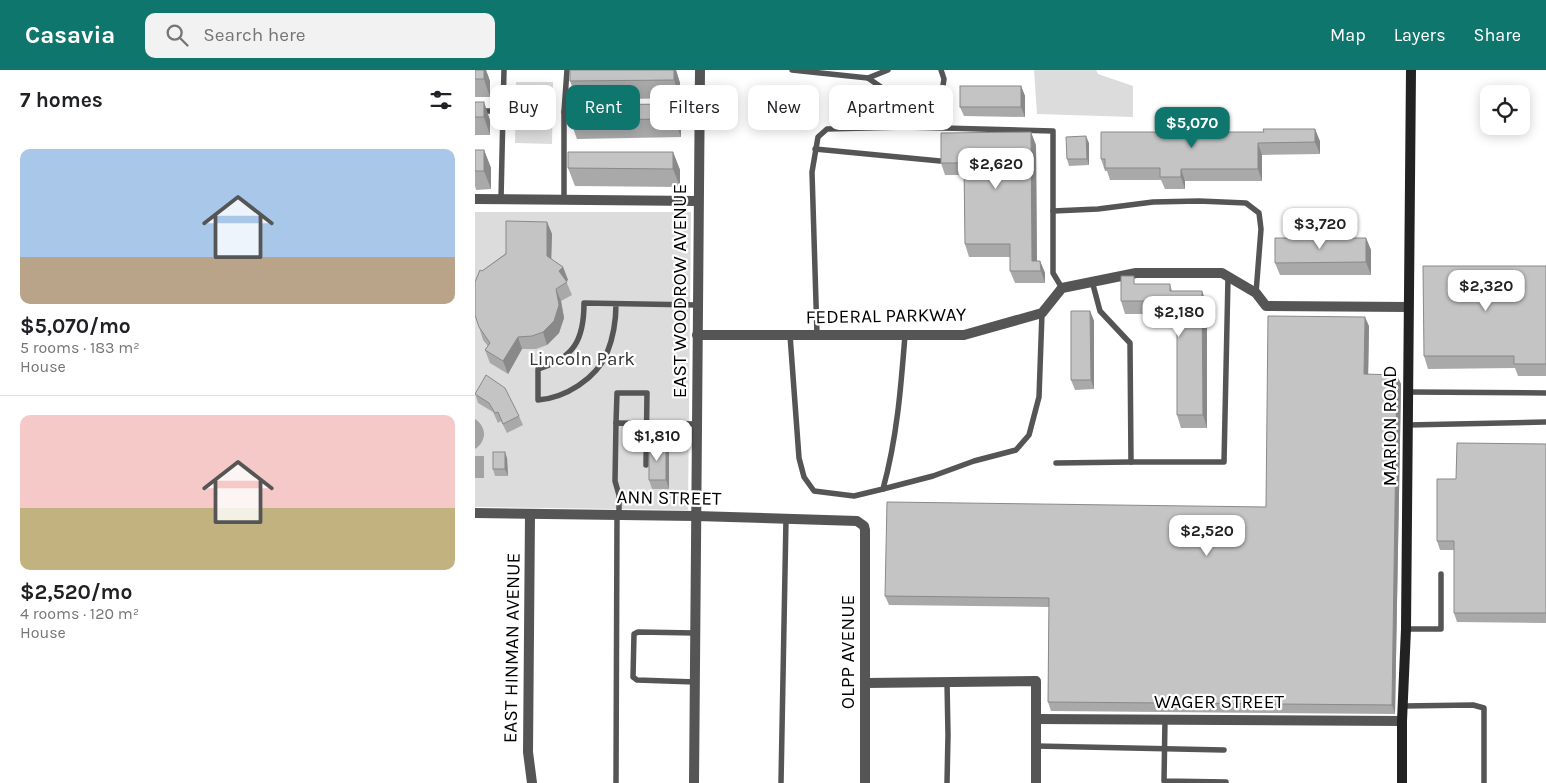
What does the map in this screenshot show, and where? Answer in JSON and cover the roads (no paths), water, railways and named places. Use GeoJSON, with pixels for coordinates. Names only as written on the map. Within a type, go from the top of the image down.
{"type":"FeatureCollection","features":[{"type":"Feature","properties":{"kind":"street","name":"EAST WOODROW AVENUE"},"geometry":{"type":"LineString","coordinates":[[700,70],[700,85]]}},
{"type":"Feature","properties":{"kind":"street","name":"MARION ROAD"},"geometry":{"type":"LineString","coordinates":[[1402,783],[1406,629],[1411,70]]}},
{"type":"Feature","properties":{"kind":"street","name":"EAST WOODROW AVENUE"},"geometry":{"type":"LineString","coordinates":[[694,783],[699,130]]}},
{"type":"Feature","properties":{"kind":"street"},"geometry":{"type":"LineString","coordinates":[[475,198],[698,201]]}},
{"type":"Feature","properties":{"kind":"street"},"geometry":{"type":"LineString","coordinates":[[1042,313],[1062,288],[1136,273],[1221,273],[1256,293],[1266,306],[1408,307]]}},
{"type":"Feature","properties":{"kind":"street","name":"FEDERAL PARKWAY"},"geometry":{"type":"LineString","coordinates":[[697,335],[964,334],[1042,313]]}},
{"type":"Feature","properties":{"kind":"street","name":"ANN STREET"},"geometry":{"type":"LineString","coordinates":[[475,513],[696,516],[857,521],[862,523]]}},
{"type":"Feature","properties":{"kind":"street","name":"EAST HINMAN AVENUE"},"geometry":{"type":"LineString","coordinates":[[530,514],[528,752],[531,783]]}},
{"type":"Feature","properties":{"kind":"street","name":"OLPP AVENUE"},"geometry":{"type":"LineString","coordinates":[[862,523],[865,530],[865,783]]}},
{"type":"Feature","properties":{"kind":"street"},"geometry":{"type":"LineString","coordinates":[[866,683],[1036,681],[1036,783]]}},
{"type":"Feature","properties":{"kind":"street","name":"WAGER STREET"},"geometry":{"type":"LineString","coordinates":[[1036,719],[1403,721]]}},
{"type":"Feature","properties":{"kind":"lane"},"geometry":{"type":"LineString","coordinates":[[503,70],[503,85]]}},
{"type":"Feature","properties":{"kind":"lane"},"geometry":{"type":"LineString","coordinates":[[564,200],[564,112],[567,70]]}},
{"type":"Feature","properties":{"kind":"lane"},"geometry":{"type":"LineString","coordinates":[[792,70],[868,78],[888,70]]}},
{"type":"Feature","properties":{"kind":"lane"},"geometry":{"type":"LineString","coordinates":[[868,78],[901,101],[920,104],[933,100],[943,92],[944,79],[941,70]]}},
{"type":"Feature","properties":{"kind":"lane"},"geometry":{"type":"LineString","coordinates":[[475,111],[490,111]]}},
{"type":"Feature","properties":{"kind":"lane"},"geometry":{"type":"LineString","coordinates":[[817,335],[812,172],[818,137],[827,128],[905,127],[1053,130],[1053,273],[1062,288]]}},
{"type":"Feature","properties":{"kind":"lane"},"geometry":{"type":"LineString","coordinates":[[501,199],[503,130]]}},
{"type":"Feature","properties":{"kind":"lane"},"geometry":{"type":"LineString","coordinates":[[815,149],[941,161]]}},
{"type":"Feature","properties":{"kind":"lane"},"geometry":{"type":"LineString","coordinates":[[1053,211],[1098,209],[1153,202],[1246,203],[1259,213],[1261,229],[1256,293]]}},
{"type":"Feature","properties":{"kind":"lane"},"geometry":{"type":"LineString","coordinates":[[1056,463],[1224,462],[1228,278]]}},
{"type":"Feature","properties":{"kind":"lane"},"geometry":{"type":"LineString","coordinates":[[1092,282],[1101,312],[1130,343],[1131,462]]}},
{"type":"Feature","properties":{"kind":"lane"},"geometry":{"type":"LineString","coordinates":[[616,304],[611,342],[606,355],[598,367],[578,386],[547,399],[538,400],[538,370],[561,360],[575,347],[583,328],[583,303],[697,305]]}},
{"type":"Feature","properties":{"kind":"lane"},"geometry":{"type":"LineString","coordinates":[[790,335],[799,458],[804,477],[814,491],[854,496],[933,476],[974,461],[1016,450],[1029,435],[1039,396],[1042,313]]}},
{"type":"Feature","properties":{"kind":"lane"},"geometry":{"type":"LineString","coordinates":[[883,489],[896,430],[905,335]]}},
{"type":"Feature","properties":{"kind":"lane"},"geometry":{"type":"LineString","coordinates":[[1408,392],[1546,393]]}},
{"type":"Feature","properties":{"kind":"lane"},"geometry":{"type":"LineString","coordinates":[[616,783],[619,495],[615,481],[617,393],[647,393],[646,465]]}},
{"type":"Feature","properties":{"kind":"lane"},"geometry":{"type":"LineString","coordinates":[[1408,425],[1545,422]]}},
{"type":"Feature","properties":{"kind":"lane"},"geometry":{"type":"LineString","coordinates":[[616,424],[697,424]]}},
{"type":"Feature","properties":{"kind":"lane"},"geometry":{"type":"LineString","coordinates":[[781,783],[786,519]]}},
{"type":"Feature","properties":{"kind":"lane"},"geometry":{"type":"LineString","coordinates":[[1406,629],[1441,629],[1441,574]]}},
{"type":"Feature","properties":{"kind":"lane"},"geometry":{"type":"LineString","coordinates":[[695,633],[638,632],[634,634],[633,677],[637,680],[695,682]]}},
{"type":"Feature","properties":{"kind":"lane"},"geometry":{"type":"LineString","coordinates":[[947,682],[947,783]]}},
{"type":"Feature","properties":{"kind":"lane"},"geometry":{"type":"LineString","coordinates":[[1403,706],[1473,705],[1484,708],[1484,783]]}},
{"type":"Feature","properties":{"kind":"lane"},"geometry":{"type":"LineString","coordinates":[[1165,720],[1164,781],[1226,782]]}},
{"type":"Feature","properties":{"kind":"lane"},"geometry":{"type":"LineString","coordinates":[[1036,746],[1224,750]]}},
{"type":"Feature","properties":{"kind":"park label","name":"Lincoln Park"},"geometry":{"type":"Point","coordinates":[582,359]}}]}
